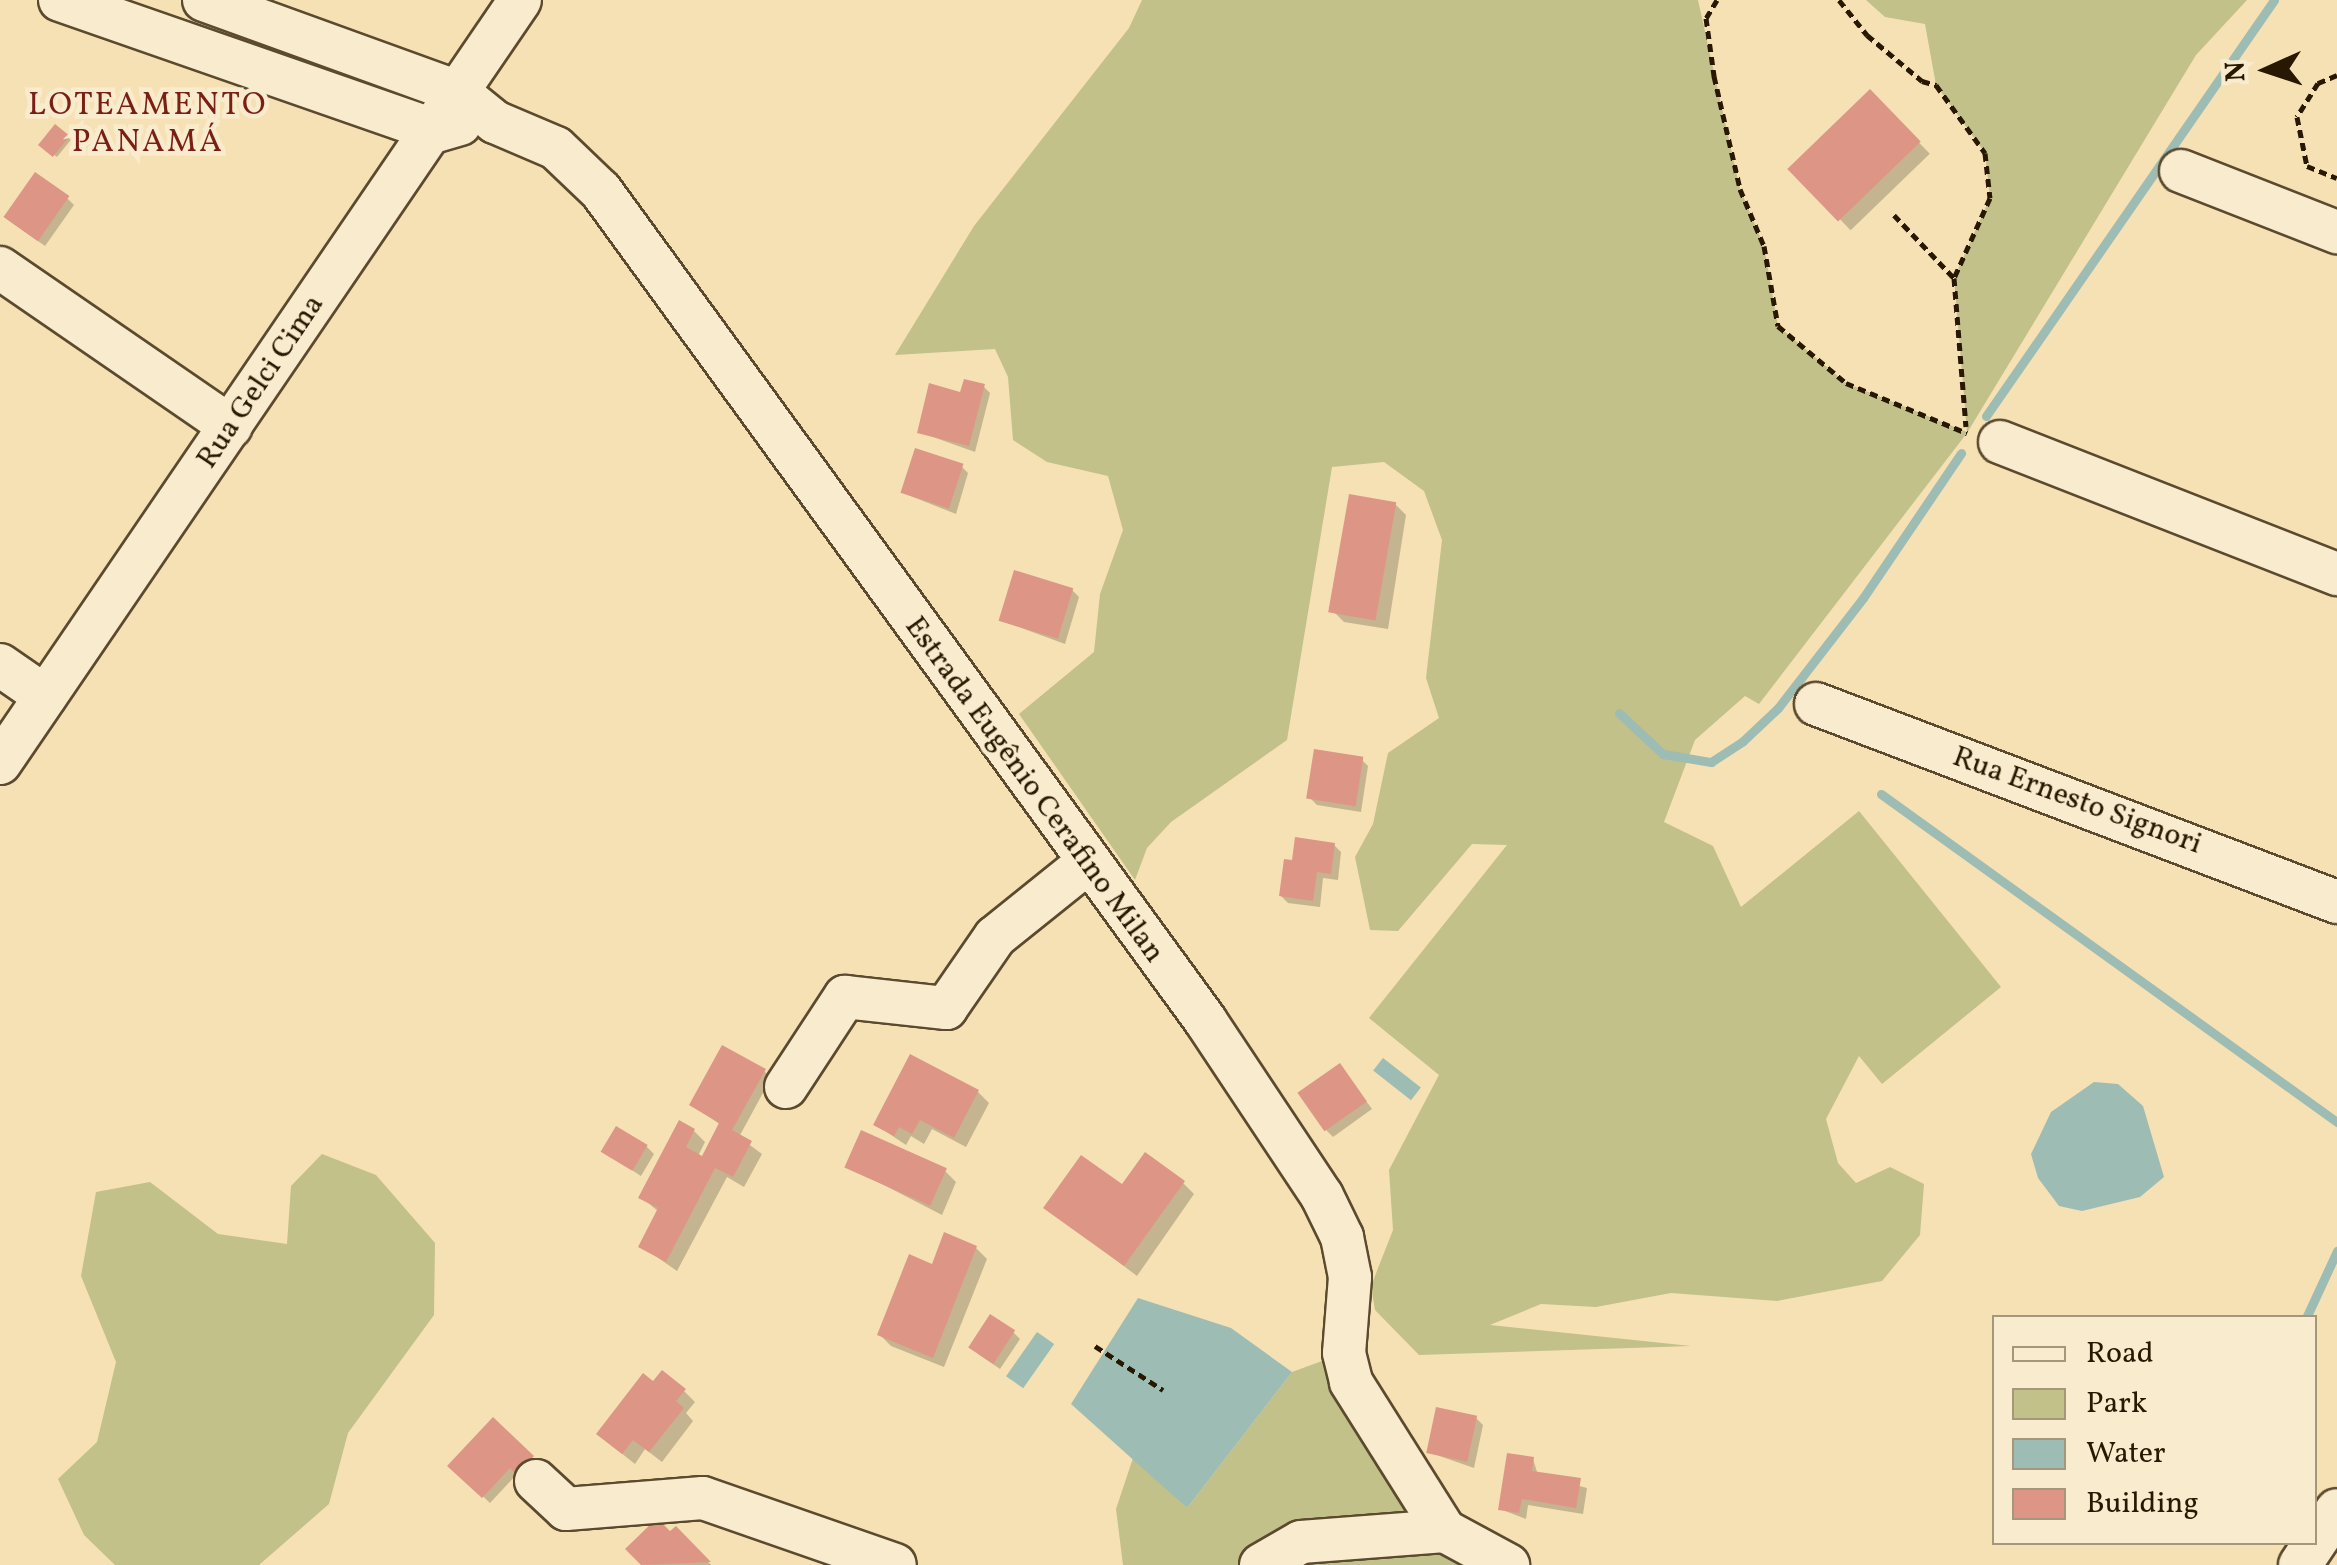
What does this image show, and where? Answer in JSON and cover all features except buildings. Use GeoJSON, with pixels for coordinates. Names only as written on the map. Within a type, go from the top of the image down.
{"type":"FeatureCollection","features":[{"type":"Feature","properties":{"kind":"street"},"geometry":{"type":"LineString","coordinates":[[60,0],[436,131],[495,122]]}},
{"type":"Feature","properties":{"kind":"street","name":"Estrada Eugênio Cerafino Milan"},"geometry":{"type":"LineString","coordinates":[[204,0],[265,10],[458,92],[495,122],[556,148],[601,191],[1087,863],[1322,1196],[1342,1237],[1350,1277],[1344,1354],[1352,1382],[1445,1531]]}},
{"type":"Feature","properties":{"kind":"street","name":"Rua Gelci Cima"},"geometry":{"type":"LineString","coordinates":[[0,762],[436,131],[520,0]]}},
{"type":"Feature","properties":{"kind":"street"},"geometry":{"type":"LineString","coordinates":[[248,67],[265,10]]}},
{"type":"Feature","properties":{"kind":"street"},"geometry":{"type":"LineString","coordinates":[[2181,172],[2337,232]]}},
{"type":"Feature","properties":{"kind":"street"},"geometry":{"type":"LineString","coordinates":[[0,268],[231,426]]}},
{"type":"Feature","properties":{"kind":"street"},"geometry":{"type":"LineString","coordinates":[[1984,437],[2337,574]]}},
{"type":"Feature","properties":{"kind":"street"},"geometry":{"type":"LineString","coordinates":[[0,665],[45,696]]}},
{"type":"Feature","properties":{"kind":"street","name":"Rua Ernesto Signori"},"geometry":{"type":"LineString","coordinates":[[1816,704],[2337,902]]}},
{"type":"Feature","properties":{"kind":"street"},"geometry":{"type":"LineString","coordinates":[[786,1087],[845,997],[946,1008],[995,937],[1087,863]]}},
{"type":"Feature","properties":{"kind":"street"},"geometry":{"type":"LineString","coordinates":[[536,1481],[566,1509],[703,1498],[895,1565]]}},
{"type":"Feature","properties":{"kind":"street"},"geometry":{"type":"LineString","coordinates":[[2317,1540],[2337,1510]]}},
{"type":"Feature","properties":{"kind":"street"},"geometry":{"type":"LineString","coordinates":[[1261,1565],[1302,1542],[1445,1531],[1508,1565]]}},
{"type":"Feature","properties":{"kind":"path"},"geometry":{"type":"LineString","coordinates":[[1717,0],[1706,18],[1714,76],[1740,189],[1764,246],[1778,326],[1846,383],[1984,437]]}},
{"type":"Feature","properties":{"kind":"path"},"geometry":{"type":"LineString","coordinates":[[1839,0],[1867,36],[1922,81],[1936,85],[1985,153],[1990,198],[1954,278]]}},
{"type":"Feature","properties":{"kind":"path"},"geometry":{"type":"LineString","coordinates":[[2337,75],[2318,83],[2297,116],[2306,166],[2337,178]]}},
{"type":"Feature","properties":{"kind":"path"},"geometry":{"type":"LineString","coordinates":[[1894,214],[1954,278],[1984,437]]}},
{"type":"Feature","properties":{"kind":"path"},"geometry":{"type":"LineString","coordinates":[[1095,1346],[1163,1390]]}},
{"type":"Feature","properties":{"kind":"green space"},"geometry":{"type":"Polygon","coordinates":[[[1142,0],[1698,0],[1740,189],[1764,246],[1778,326],[1846,383],[1967,432],[1954,278],[1990,198],[1985,153],[1936,85],[1925,24],[1885,17],[1866,0],[2247,0],[2196,55],[1967,433],[1759,704],[1745,696],[1695,740],[1664,822],[1713,846],[1741,907],[1859,811],[2001,987],[1882,1084],[1859,1056],[1826,1119],[1838,1163],[1856,1183],[1890,1167],[1924,1184],[1920,1235],[1882,1281],[1777,1301],[1671,1293],[1596,1307],[1541,1304],[1490,1325],[1691,1346],[1419,1355],[1375,1310],[1371,1286],[1393,1230],[1389,1170],[1439,1075],[1369,1018],[1507,845],[1472,844],[1398,931],[1370,930],[1355,857],[1373,824],[1388,753],[1439,718],[1426,678],[1442,540],[1424,491],[1384,462],[1332,467],[1287,740],[1171,822],[1147,848],[1135,880],[1019,714],[1094,652],[1100,594],[1123,530],[1108,476],[1047,462],[1013,440],[1008,377],[995,349],[895,355],[974,226],[1129,28],[1142,0]]]}},
{"type":"Feature","properties":{"kind":"green space"},"geometry":{"type":"Polygon","coordinates":[[[322,1154],[376,1175],[435,1243],[434,1315],[348,1433],[329,1504],[259,1565],[115,1565],[84,1535],[58,1479],[97,1442],[116,1362],[81,1276],[96,1192],[150,1182],[218,1234],[287,1244],[291,1186],[322,1154]]]}},
{"type":"Feature","properties":{"kind":"green space"},"geometry":{"type":"Polygon","coordinates":[[[1344,1353],[1427,1500],[1508,1565],[1123,1565],[1116,1509],[1133,1458],[1187,1508],[1292,1372],[1344,1353]]]}},
{"type":"Feature","properties":{"kind":"water"},"geometry":{"type":"Polygon","coordinates":[[[1383,1058],[1421,1088],[1411,1100],[1373,1071],[1383,1058]]]}},
{"type":"Feature","properties":{"kind":"water"},"geometry":{"type":"Polygon","coordinates":[[[2094,1082],[2118,1084],[2143,1106],[2164,1177],[2140,1197],[2082,1211],[2059,1206],[2038,1178],[2031,1154],[2051,1112],[2094,1082]]]}},
{"type":"Feature","properties":{"kind":"water"},"geometry":{"type":"Polygon","coordinates":[[[1138,1298],[1231,1328],[1292,1372],[1187,1508],[1071,1404],[1138,1298]]]}},
{"type":"Feature","properties":{"kind":"water"},"geometry":{"type":"Polygon","coordinates":[[[1037,1332],[1054,1344],[1023,1388],[1006,1376],[1037,1332]]]}},
{"type":"Feature","properties":{"kind":"waterway"},"geometry":{"type":"LineString","coordinates":[[1986,416],[2274,0]]}},
{"type":"Feature","properties":{"kind":"waterway"},"geometry":{"type":"LineString","coordinates":[[1619,713],[1663,754],[1711,762],[1743,741],[1778,708],[1863,598],[1961,453]]}},
{"type":"Feature","properties":{"kind":"waterway"},"geometry":{"type":"LineString","coordinates":[[1881,794],[2337,1122]]}},
{"type":"Feature","properties":{"kind":"waterway"},"geometry":{"type":"LineString","coordinates":[[2307,1315],[2337,1251]]}},
{"type":"Feature","properties":{"kind":"district","name":"LOTEAMENTO PANAMÁ"},"geometry":{"type":"Point","coordinates":[148,126]}}]}
